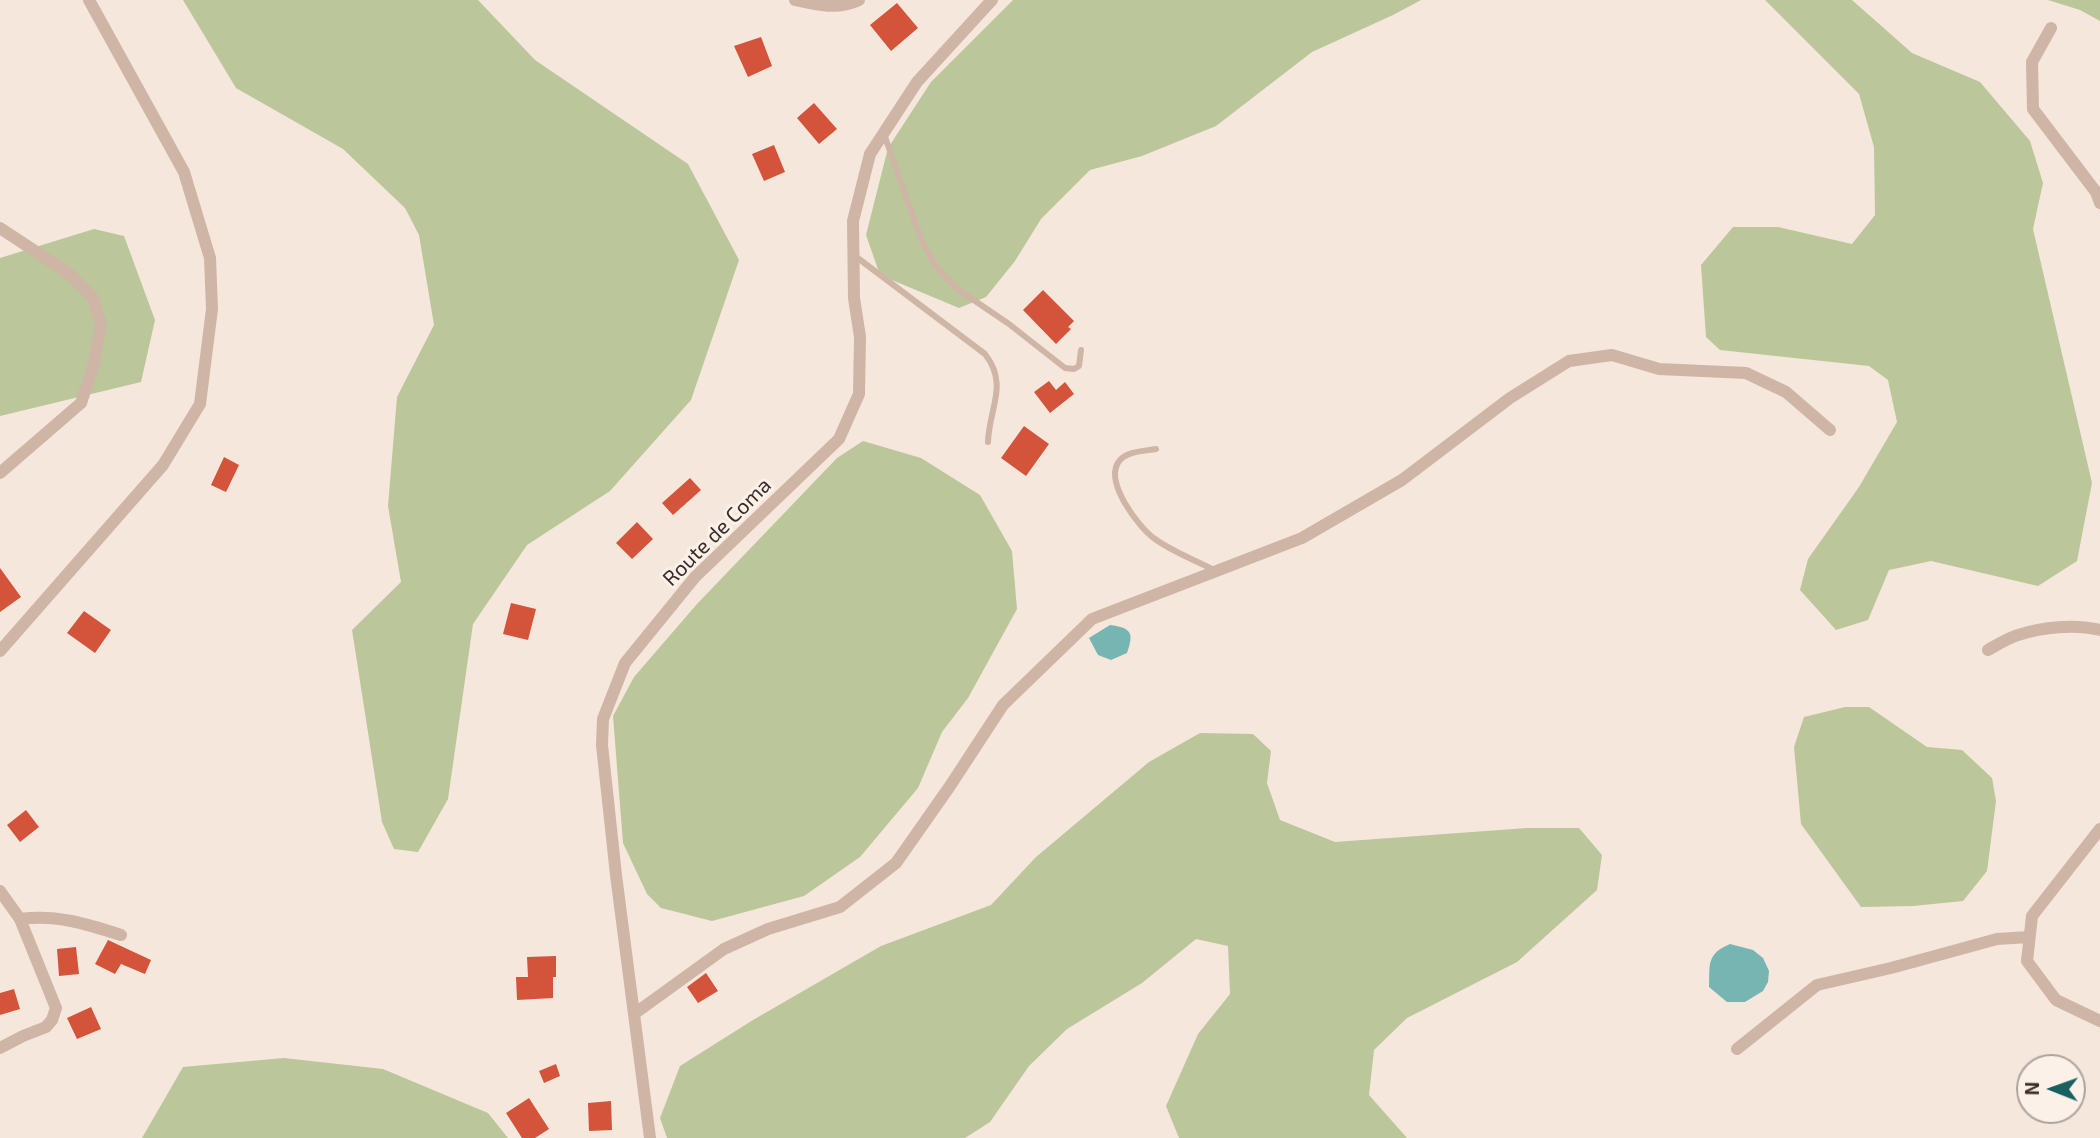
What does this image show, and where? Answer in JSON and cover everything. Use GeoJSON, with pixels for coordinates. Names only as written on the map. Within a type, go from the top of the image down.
{"type":"FeatureCollection","features":[{"type":"Feature","properties":{"kind":"street"},"geometry":{"type":"LineString","coordinates":[[0,651],[163,466],[200,404],[212,309],[211,258],[184,172],[89,0]]}},
{"type":"Feature","properties":{"kind":"street"},"geometry":{"type":"LineString","coordinates":[[795,0],[825,6],[851,4],[859,0]]}},
{"type":"Feature","properties":{"kind":"street","name":"Route de Coma"},"geometry":{"type":"LineString","coordinates":[[650,1138],[602,745],[603,719],[625,663],[695,577],[839,439],[859,394],[860,337],[855,298],[853,221],[870,153],[917,82],[992,0]]}},
{"type":"Feature","properties":{"kind":"street"},"geometry":{"type":"LineString","coordinates":[[2051,28],[2032,62],[2034,109],[2096,192],[2100,203]]}},
{"type":"Feature","properties":{"kind":"street"},"geometry":{"type":"LineString","coordinates":[[0,228],[70,274],[92,297],[101,323],[94,364],[81,403],[0,473]]}},
{"type":"Feature","properties":{"kind":"street"},"geometry":{"type":"LineString","coordinates":[[634,1014],[724,949],[768,929],[839,907],[896,863],[1003,705],[1092,619],[1302,538],[1402,480],[1510,398],[1569,361],[1612,355],[1660,369],[1745,373],[1786,392],[1830,430]]}},
{"type":"Feature","properties":{"kind":"street"},"geometry":{"type":"LineString","coordinates":[[1988,650],[2017,635],[2059,627],[2100,630]]}},
{"type":"Feature","properties":{"kind":"street"},"geometry":{"type":"LineString","coordinates":[[2100,829],[2032,916],[2027,961],[2056,1000],[2100,1021]]}},
{"type":"Feature","properties":{"kind":"street"},"geometry":{"type":"LineString","coordinates":[[0,891],[20,919],[56,1008],[47,1027],[0,1048]]}},
{"type":"Feature","properties":{"kind":"street"},"geometry":{"type":"LineString","coordinates":[[20,919],[40,916],[61,919],[88,924],[121,935]]}},
{"type":"Feature","properties":{"kind":"street"},"geometry":{"type":"LineString","coordinates":[[1737,1049],[1817,985],[1997,939],[2029,937]]}},
{"type":"Feature","properties":{"kind":"lane"},"geometry":{"type":"LineString","coordinates":[[883,133],[920,239],[934,264],[956,288],[1009,324],[1065,368],[1074,369],[1079,366],[1081,350]]}},
{"type":"Feature","properties":{"kind":"lane"},"geometry":{"type":"LineString","coordinates":[[854,255],[985,354],[994,365],[998,382],[988,442]]}},
{"type":"Feature","properties":{"kind":"lane"},"geometry":{"type":"LineString","coordinates":[[1156,449],[1130,454],[1119,461],[1114,473],[1119,493],[1132,516],[1155,539],[1216,571]]}},
{"type":"Feature","properties":{"kind":"green space"},"geometry":{"type":"Polygon","coordinates":[[[183,0],[478,0],[535,60],[688,164],[739,260],[691,400],[610,491],[527,545],[473,624],[448,799],[418,852],[394,849],[382,822],[352,630],[401,582],[388,506],[397,397],[434,325],[419,235],[405,208],[343,149],[236,88],[183,0]]]}},
{"type":"Feature","properties":{"kind":"green space"},"geometry":{"type":"Polygon","coordinates":[[[1013,0],[1421,0],[1312,52],[1216,126],[1142,156],[1090,170],[1041,219],[1015,261],[986,297],[959,308],[880,275],[866,235],[888,148],[931,82],[1013,0]]]}},
{"type":"Feature","properties":{"kind":"green space"},"geometry":{"type":"Polygon","coordinates":[[[1765,0],[1852,0],[1912,53],[1980,82],[2030,141],[2043,183],[2033,229],[2092,483],[2077,561],[2038,586],[1931,561],[1889,570],[1868,620],[1836,630],[1800,590],[1808,559],[1859,487],[1897,422],[1888,380],[1869,366],[1720,350],[1706,337],[1701,265],[1733,227],[1778,227],[1852,244],[1875,215],[1874,147],[1859,94],[1765,0]]]}},
{"type":"Feature","properties":{"kind":"green space"},"geometry":{"type":"Polygon","coordinates":[[[2048,0],[2100,0],[2100,21],[2080,10],[2048,0]]]}},
{"type":"Feature","properties":{"kind":"green space"},"geometry":{"type":"Polygon","coordinates":[[[94,229],[124,236],[155,320],[141,382],[0,416],[0,258],[94,229]]]}},
{"type":"Feature","properties":{"kind":"green space"},"geometry":{"type":"Polygon","coordinates":[[[863,441],[921,458],[980,495],[1012,551],[1017,609],[968,698],[942,732],[918,788],[860,857],[804,896],[712,921],[661,908],[647,894],[623,843],[613,716],[634,677],[697,604],[837,458],[863,441]]]}},
{"type":"Feature","properties":{"kind":"green space"},"geometry":{"type":"Polygon","coordinates":[[[1845,707],[1869,707],[1927,747],[1962,750],[1992,778],[1996,801],[1987,871],[1963,901],[1861,907],[1801,824],[1794,747],[1804,717],[1845,707]]]}},
{"type":"Feature","properties":{"kind":"green space"},"geometry":{"type":"Polygon","coordinates":[[[1200,733],[1253,734],[1271,751],[1267,783],[1280,820],[1335,842],[1527,828],[1579,828],[1602,855],[1597,890],[1517,962],[1407,1018],[1374,1050],[1369,1095],[1407,1138],[1179,1138],[1166,1106],[1198,1034],[1230,994],[1228,946],[1196,939],[1142,983],[1067,1029],[1029,1066],[990,1122],[965,1138],[667,1138],[660,1118],[680,1066],[881,946],[991,905],[1036,857],[1149,762],[1200,733]]]}},
{"type":"Feature","properties":{"kind":"green space"},"geometry":{"type":"Polygon","coordinates":[[[284,1058],[383,1069],[488,1113],[508,1138],[142,1138],[183,1067],[284,1058]]]}},
{"type":"Feature","properties":{"kind":"water"},"geometry":{"type":"Polygon","coordinates":[[[1110,625],[1127,630],[1130,636],[1127,653],[1111,660],[1098,655],[1089,638],[1110,625]]]}},
{"type":"Feature","properties":{"kind":"water"},"geometry":{"type":"Polygon","coordinates":[[[1730,944],[1753,950],[1763,958],[1769,971],[1768,982],[1763,991],[1745,1002],[1727,1002],[1709,987],[1713,956],[1730,944]]]}},
{"type":"Feature","properties":{"kind":"building"},"geometry":{"type":"Polygon","coordinates":[[[897,3],[918,28],[891,51],[870,25],[897,3]]]}},
{"type":"Feature","properties":{"kind":"building"},"geometry":{"type":"Polygon","coordinates":[[[761,37],[772,66],[748,77],[734,46],[761,37]]]}},
{"type":"Feature","properties":{"kind":"building"},"geometry":{"type":"Polygon","coordinates":[[[814,103],[837,129],[819,144],[797,118],[814,103]]]}},
{"type":"Feature","properties":{"kind":"building"},"geometry":{"type":"Polygon","coordinates":[[[774,145],[785,172],[764,181],[752,154],[774,145]]]}},
{"type":"Feature","properties":{"kind":"building"},"geometry":{"type":"Polygon","coordinates":[[[1043,290],[1074,321],[1068,327],[1071,329],[1056,344],[1023,310],[1043,290]]]}},
{"type":"Feature","properties":{"kind":"building"},"geometry":{"type":"Polygon","coordinates":[[[1049,381],[1056,390],[1065,382],[1074,394],[1050,413],[1034,392],[1049,381]]]}},
{"type":"Feature","properties":{"kind":"building"},"geometry":{"type":"Polygon","coordinates":[[[1024,426],[1049,444],[1026,476],[1001,458],[1024,426]]]}},
{"type":"Feature","properties":{"kind":"building"},"geometry":{"type":"Polygon","coordinates":[[[224,457],[239,465],[226,492],[211,485],[224,457]]]}},
{"type":"Feature","properties":{"kind":"building"},"geometry":{"type":"Polygon","coordinates":[[[690,478],[701,490],[673,515],[662,503],[690,478]]]}},
{"type":"Feature","properties":{"kind":"building"},"geometry":{"type":"Polygon","coordinates":[[[637,522],[653,539],[632,559],[616,543],[637,522]]]}},
{"type":"Feature","properties":{"kind":"building"},"geometry":{"type":"Polygon","coordinates":[[[0,568],[21,597],[0,612],[0,568]]]}},
{"type":"Feature","properties":{"kind":"building"},"geometry":{"type":"Polygon","coordinates":[[[511,603],[536,609],[528,640],[503,634],[511,603]]]}},
{"type":"Feature","properties":{"kind":"building"},"geometry":{"type":"Polygon","coordinates":[[[84,611],[111,630],[95,653],[67,633],[84,611]]]}},
{"type":"Feature","properties":{"kind":"building"},"geometry":{"type":"Polygon","coordinates":[[[26,810],[39,827],[20,842],[7,825],[26,810]]]}},
{"type":"Feature","properties":{"kind":"building"},"geometry":{"type":"Polygon","coordinates":[[[108,940],[151,960],[145,974],[121,964],[115,974],[95,964],[108,940]]]}},
{"type":"Feature","properties":{"kind":"building"},"geometry":{"type":"Polygon","coordinates":[[[76,947],[79,974],[59,976],[57,949],[76,947]]]}},
{"type":"Feature","properties":{"kind":"building"},"geometry":{"type":"Polygon","coordinates":[[[556,956],[553,998],[517,1000],[516,977],[528,977],[527,957],[556,956]]]}},
{"type":"Feature","properties":{"kind":"building"},"geometry":{"type":"Polygon","coordinates":[[[706,973],[718,991],[698,1003],[687,987],[706,973]]]}},
{"type":"Feature","properties":{"kind":"building"},"geometry":{"type":"Polygon","coordinates":[[[14,989],[20,1009],[0,1015],[0,993],[14,989]]]}},
{"type":"Feature","properties":{"kind":"building"},"geometry":{"type":"Polygon","coordinates":[[[91,1007],[101,1029],[77,1039],[67,1018],[91,1007]]]}},
{"type":"Feature","properties":{"kind":"building"},"geometry":{"type":"Polygon","coordinates":[[[556,1064],[560,1076],[544,1083],[539,1071],[556,1064]]]}},
{"type":"Feature","properties":{"kind":"building"},"geometry":{"type":"Polygon","coordinates":[[[529,1098],[549,1129],[535,1138],[522,1138],[506,1113],[529,1098]]]}},
{"type":"Feature","properties":{"kind":"building"},"geometry":{"type":"Polygon","coordinates":[[[611,1101],[612,1130],[589,1131],[588,1103],[611,1101]]]}}]}
